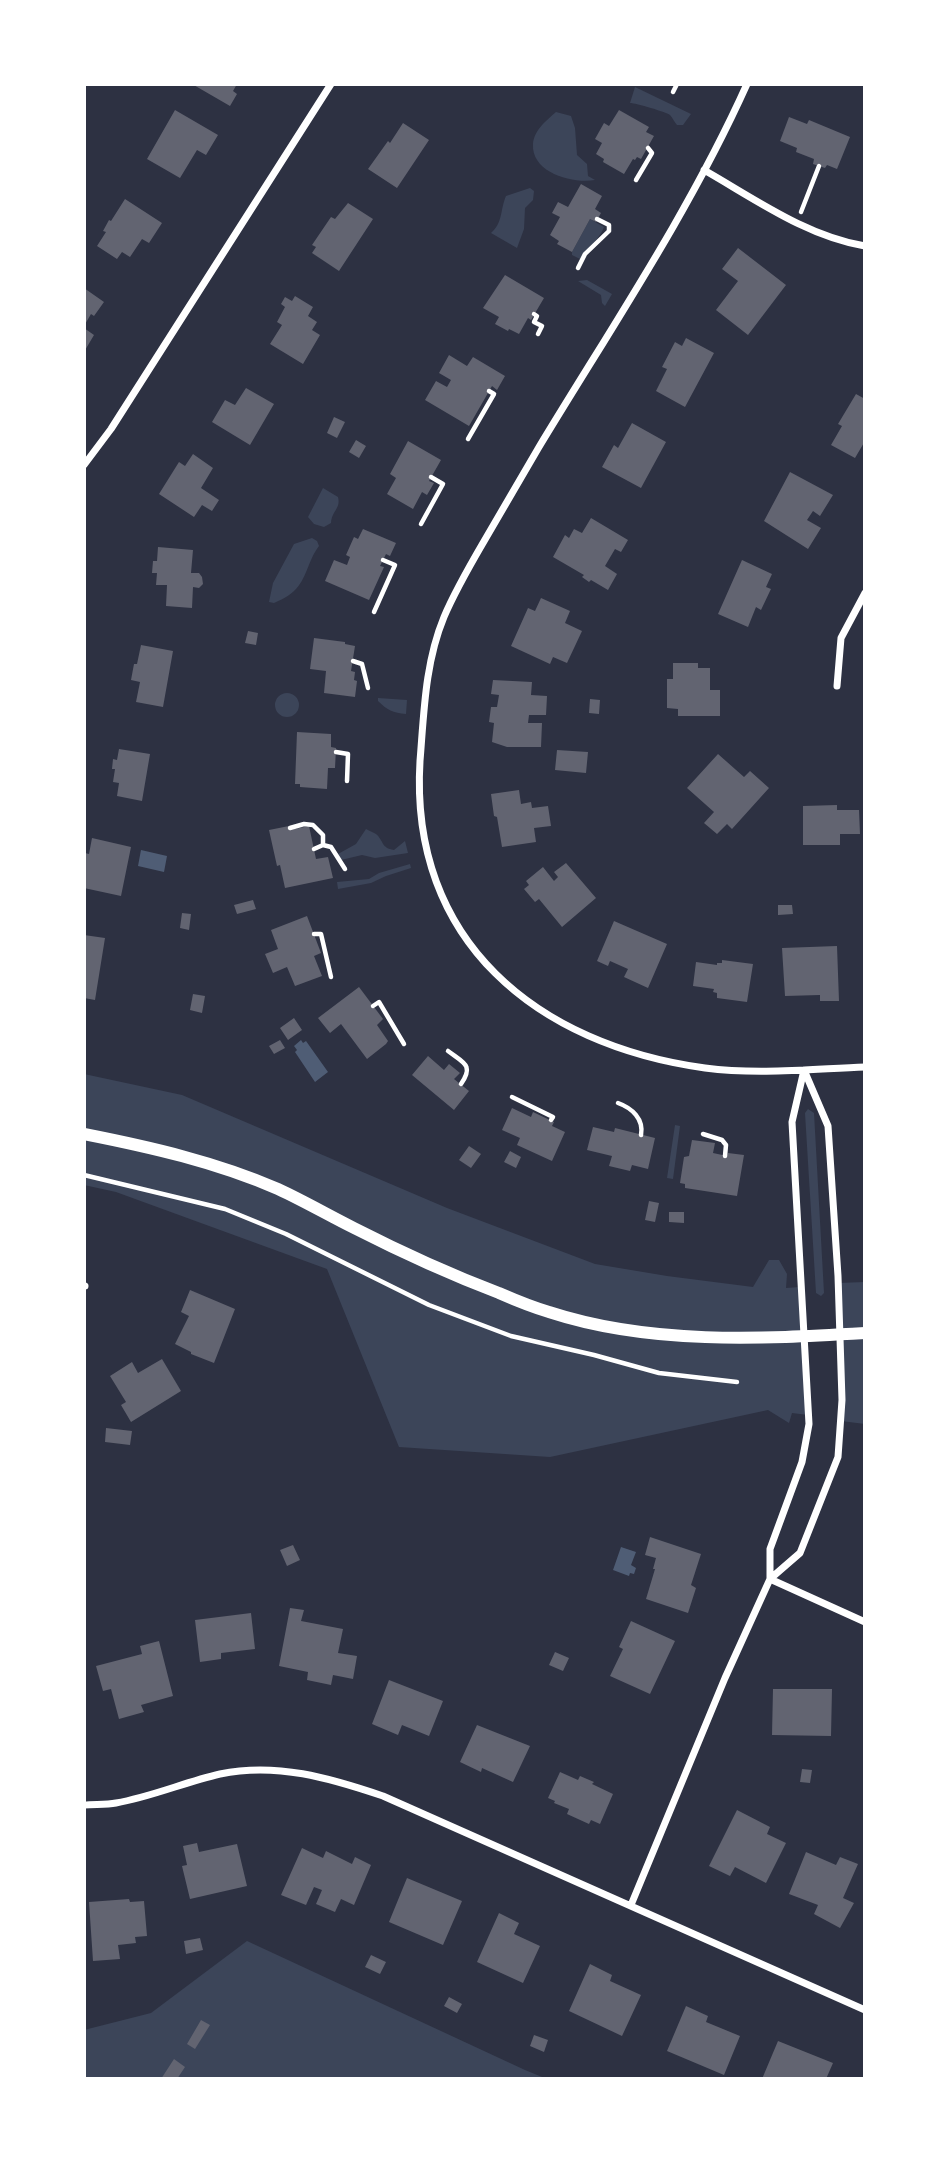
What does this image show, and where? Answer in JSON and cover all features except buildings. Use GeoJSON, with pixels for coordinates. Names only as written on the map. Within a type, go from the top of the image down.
{"type":"FeatureCollection","features":[{"type":"Feature","properties":{"kind":"street"},"geometry":{"type":"LineString","coordinates":[[84,465],[111,429],[331,84]]}},
{"type":"Feature","properties":{"kind":"street"},"geometry":{"type":"LineString","coordinates":[[747,84],[731,120],[657,253],[517,484],[443,618],[425,688],[420,812],[434,876],[452,919],[472,949],[502,979],[535,1006],[572,1028],[611,1046],[658,1060],[707,1068],[757,1072],[865,1067]]}},
{"type":"Feature","properties":{"kind":"street"},"geometry":{"type":"LineString","coordinates":[[704,170],[797,223],[839,240],[865,246]]}},
{"type":"Feature","properties":{"kind":"street"},"geometry":{"type":"LineString","coordinates":[[837,686],[841,638],[865,593]]}},
{"type":"Feature","properties":{"kind":"street"},"geometry":{"type":"LineString","coordinates":[[631,1905],[725,1678],[770,1579],[800,1553],[838,1457],[842,1400],[838,1276],[828,1126],[804,1070]]}},
{"type":"Feature","properties":{"kind":"street"},"geometry":{"type":"LineString","coordinates":[[770,1579],[769,1549],[802,1462],[808,1424],[792,1122],[804,1070]]}},
{"type":"Feature","properties":{"kind":"street"},"geometry":{"type":"LineString","coordinates":[[84,1134],[149,1147],[208,1164],[278,1189],[405,1254],[548,1312],[598,1325],[663,1335],[729,1338],[865,1333]]}},
{"type":"Feature","properties":{"kind":"street"},"geometry":{"type":"LineString","coordinates":[[770,1579],[865,1622]]}},
{"type":"Feature","properties":{"kind":"street"},"geometry":{"type":"LineString","coordinates":[[84,1805],[116,1803],[221,1774],[256,1770],[290,1771],[336,1781],[383,1796],[865,2010]]}},
{"type":"Feature","properties":{"kind":"path"},"geometry":{"type":"LineString","coordinates":[[673,92],[677,84]]}},
{"type":"Feature","properties":{"kind":"path"},"geometry":{"type":"LineString","coordinates":[[636,180],[652,153],[648,148]]}},
{"type":"Feature","properties":{"kind":"path"},"geometry":{"type":"LineString","coordinates":[[797,223],[819,166]]}},
{"type":"Feature","properties":{"kind":"path"},"geometry":{"type":"LineString","coordinates":[[578,268],[585,254],[609,231],[609,225],[597,219]]}},
{"type":"Feature","properties":{"kind":"path"},"geometry":{"type":"LineString","coordinates":[[534,314],[537,316],[534,322],[542,326],[538,334]]}},
{"type":"Feature","properties":{"kind":"path"},"geometry":{"type":"LineString","coordinates":[[468,439],[494,394],[489,391]]}},
{"type":"Feature","properties":{"kind":"path"},"geometry":{"type":"LineString","coordinates":[[421,524],[443,484],[431,477]]}},
{"type":"Feature","properties":{"kind":"path"},"geometry":{"type":"LineString","coordinates":[[374,612],[395,565],[383,560]]}},
{"type":"Feature","properties":{"kind":"path"},"geometry":{"type":"LineString","coordinates":[[353,661],[362,664],[368,688]]}},
{"type":"Feature","properties":{"kind":"path"},"geometry":{"type":"LineString","coordinates":[[336,752],[348,754],[347,781]]}},
{"type":"Feature","properties":{"kind":"path"},"geometry":{"type":"LineString","coordinates":[[290,828],[304,824],[313,825],[323,835],[323,845]]}},
{"type":"Feature","properties":{"kind":"path"},"geometry":{"type":"LineString","coordinates":[[314,849],[323,845],[331,847],[345,869]]}},
{"type":"Feature","properties":{"kind":"path"},"geometry":{"type":"LineString","coordinates":[[314,934],[321,934],[331,977]]}},
{"type":"Feature","properties":{"kind":"path"},"geometry":{"type":"LineString","coordinates":[[373,1006],[379,1002],[404,1044]]}},
{"type":"Feature","properties":{"kind":"path"},"geometry":{"type":"LineString","coordinates":[[448,1051],[468,1068],[461,1084]]}},
{"type":"Feature","properties":{"kind":"path"},"geometry":{"type":"LineString","coordinates":[[512,1097],[553,1116],[551,1120]]}},
{"type":"Feature","properties":{"kind":"path"},"geometry":{"type":"LineString","coordinates":[[618,1103],[638,1117],[642,1126],[641,1135]]}},
{"type":"Feature","properties":{"kind":"path"},"geometry":{"type":"LineString","coordinates":[[703,1134],[722,1140],[726,1145],[725,1156]]}},
{"type":"Feature","properties":{"kind":"path"},"geometry":{"type":"LineString","coordinates":[[84,1175],[225,1209],[286,1234],[429,1305],[511,1336],[659,1373],[737,1382]]}},
{"type":"Feature","properties":{"kind":"shaded area"},"geometry":{"type":"Polygon","coordinates":[[[635,87],[691,114],[683,125],[677,125],[667,114],[630,103],[635,87]]]}},
{"type":"Feature","properties":{"kind":"shaded area"},"geometry":{"type":"Polygon","coordinates":[[[556,112],[571,116],[575,128],[577,155],[587,164],[588,176],[595,180],[576,180],[555,174],[546,169],[534,154],[536,134],[556,112]]]}},
{"type":"Feature","properties":{"kind":"shaded area"},"geometry":{"type":"Polygon","coordinates":[[[530,188],[534,191],[533,200],[525,208],[524,229],[517,248],[491,233],[499,221],[506,196],[530,188]]]}},
{"type":"Feature","properties":{"kind":"shaded area"},"geometry":{"type":"Polygon","coordinates":[[[590,219],[604,227],[580,259],[572,255],[572,252],[590,219]]]}},
{"type":"Feature","properties":{"kind":"shaded area"},"geometry":{"type":"Polygon","coordinates":[[[587,280],[612,294],[605,306],[601,295],[578,281],[587,280]]]}},
{"type":"Feature","properties":{"kind":"shaded area"},"geometry":{"type":"Polygon","coordinates":[[[323,488],[338,497],[339,501],[331,523],[324,527],[314,524],[308,517],[323,488]]]}},
{"type":"Feature","properties":{"kind":"shaded area"},"geometry":{"type":"Polygon","coordinates":[[[312,538],[319,546],[298,586],[282,599],[269,602],[273,583],[294,544],[312,538]]]}},
{"type":"Feature","properties":{"kind":"shaded area"},"geometry":{"type":"Polygon","coordinates":[[[287,693],[298,700],[299,705],[292,716],[287,717],[276,710],[275,705],[282,694],[287,693]]]}},
{"type":"Feature","properties":{"kind":"shaded area"},"geometry":{"type":"Polygon","coordinates":[[[378,698],[407,700],[406,714],[387,709],[378,698]]]}},
{"type":"Feature","properties":{"kind":"shaded area"},"geometry":{"type":"Polygon","coordinates":[[[366,829],[376,834],[390,849],[394,850],[405,841],[408,853],[375,858],[362,855],[341,860],[338,854],[356,844],[366,829]]]}},
{"type":"Feature","properties":{"kind":"shaded area"},"geometry":{"type":"Polygon","coordinates":[[[141,850],[167,856],[164,872],[138,866],[141,850]]]}},
{"type":"Feature","properties":{"kind":"shaded area"},"geometry":{"type":"Polygon","coordinates":[[[410,864],[411,868],[371,883],[338,889],[337,882],[369,879],[379,873],[410,864]]]}},
{"type":"Feature","properties":{"kind":"shaded area"},"geometry":{"type":"Polygon","coordinates":[[[301,1040],[303,1043],[306,1041],[328,1072],[315,1082],[295,1052],[297,1050],[294,1046],[301,1040]]]}},
{"type":"Feature","properties":{"kind":"shaded area"},"geometry":{"type":"Polygon","coordinates":[[[84,1074],[182,1095],[447,1208],[595,1264],[753,1287],[769,1260],[779,1260],[787,1274],[786,1288],[800,1287],[808,1415],[792,1413],[789,1423],[768,1410],[550,1457],[399,1447],[327,1269],[116,1192],[84,1185],[84,1074]]]}},
{"type":"Feature","properties":{"kind":"shaded area"},"geometry":{"type":"Polygon","coordinates":[[[808,1109],[814,1113],[824,1293],[821,1296],[816,1293],[805,1113],[808,1109]]]}},
{"type":"Feature","properties":{"kind":"shaded area"},"geometry":{"type":"Polygon","coordinates":[[[675,1125],[680,1126],[673,1179],[667,1178],[675,1125]]]}},
{"type":"Feature","properties":{"kind":"shaded area"},"geometry":{"type":"Polygon","coordinates":[[[865,1282],[865,1424],[841,1421],[838,1283],[865,1282]]]}},
{"type":"Feature","properties":{"kind":"shaded area"},"geometry":{"type":"Polygon","coordinates":[[[621,1547],[636,1552],[631,1565],[636,1568],[634,1574],[630,1573],[629,1576],[613,1570],[621,1547]]]}},
{"type":"Feature","properties":{"kind":"shaded area"},"geometry":{"type":"Polygon","coordinates":[[[247,1941],[547,2079],[84,2079],[84,2030],[151,2013],[247,1941]]]}}]}
